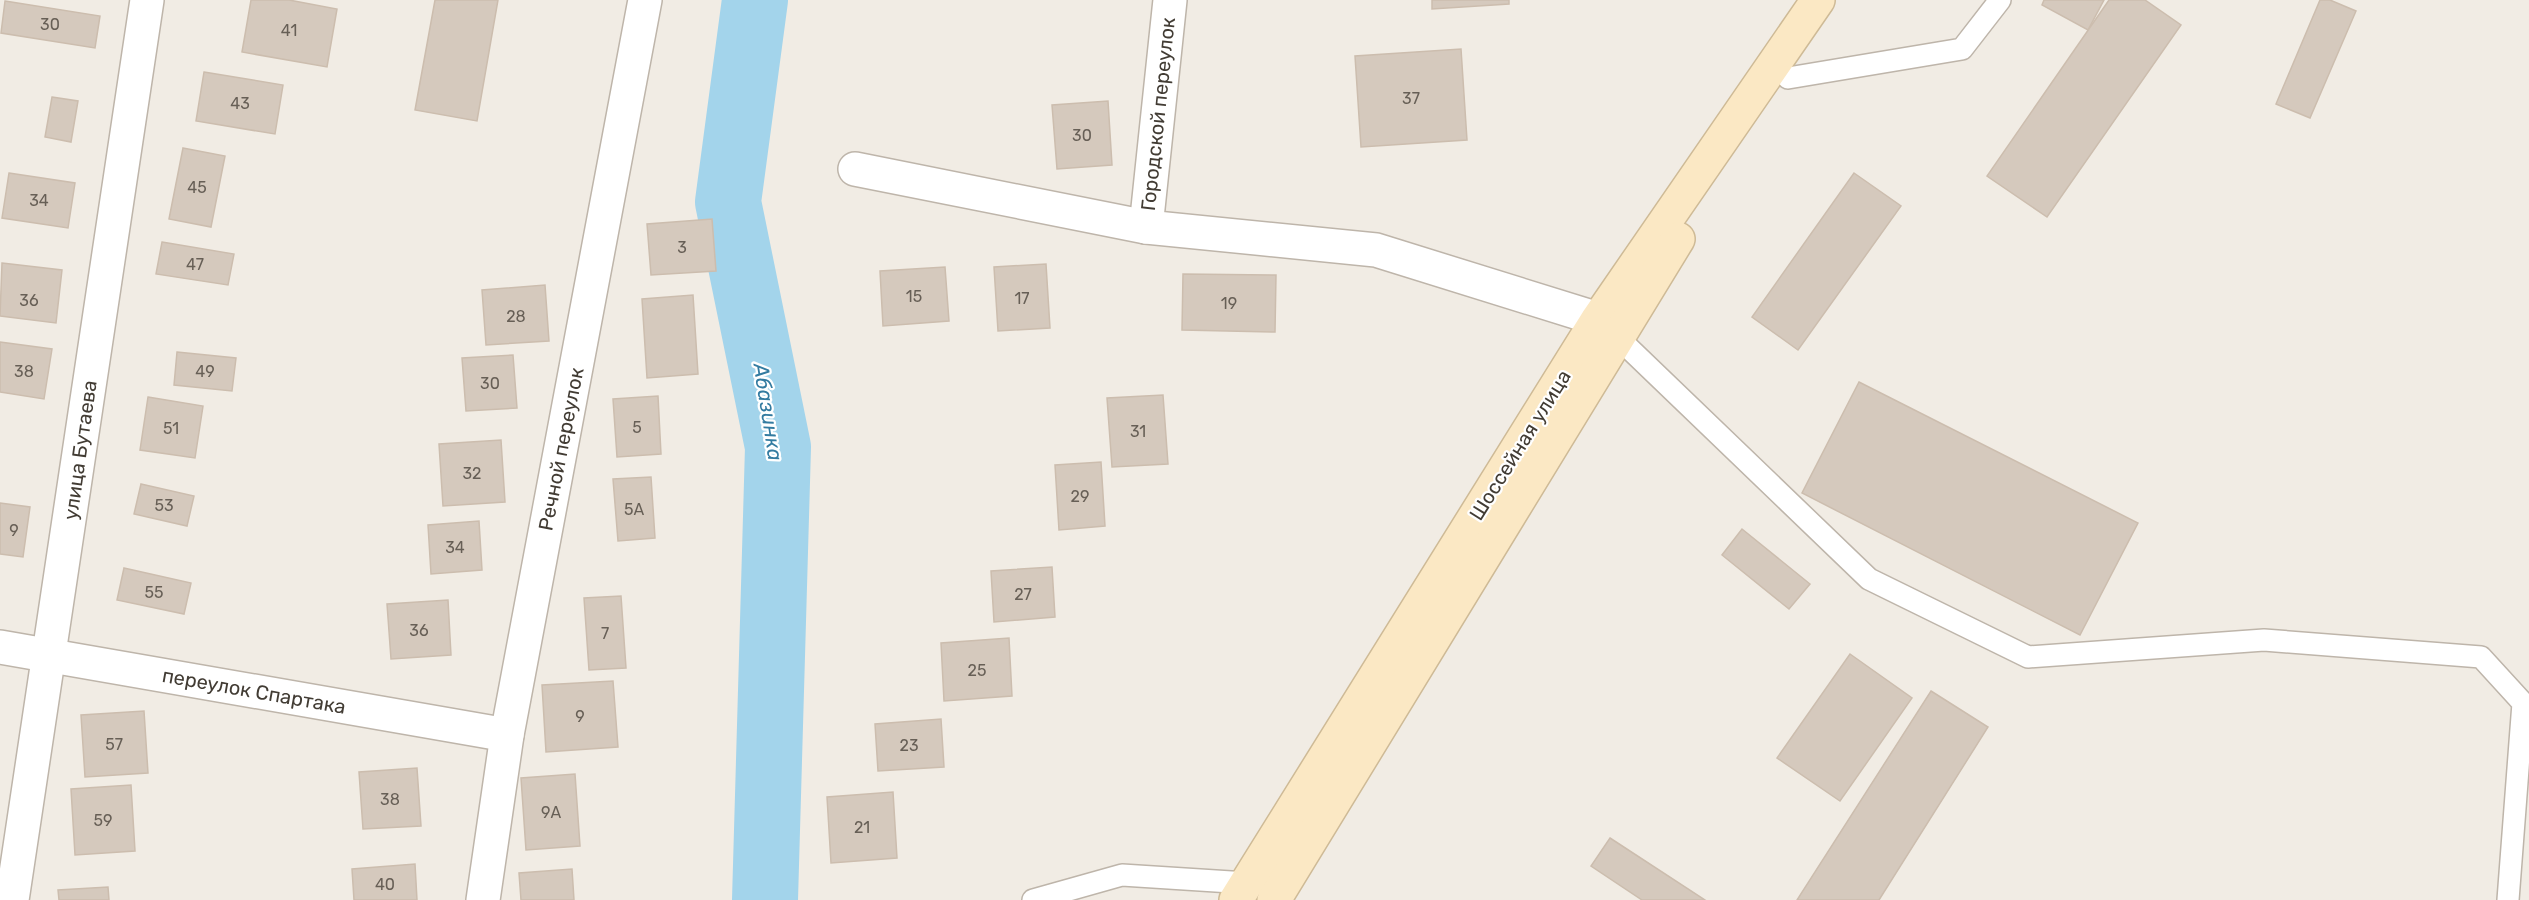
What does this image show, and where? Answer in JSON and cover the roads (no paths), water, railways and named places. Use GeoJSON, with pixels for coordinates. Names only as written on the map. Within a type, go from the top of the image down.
{"type":"FeatureCollection","features":[{"type":"Feature","properties":{"kind":"main road","name":"Шоссейная улица"},"geometry":{"type":"LineString","coordinates":[[1253,894],[1608,328],[1818,0]]}},
{"type":"Feature","properties":{"kind":"main road","name":"Шоссейная улица"},"geometry":{"type":"LineString","coordinates":[[1608,328],[1700,203],[1842,0]]}},
{"type":"Feature","properties":{"kind":"street","name":"улица Бутаева"},"geometry":{"type":"LineString","coordinates":[[12,900],[147,0]]}},
{"type":"Feature","properties":{"kind":"street","name":"Речной переулок"},"geometry":{"type":"LineString","coordinates":[[483,900],[507,735],[645,0]]}},
{"type":"Feature","properties":{"kind":"street","name":"Городской переулок"},"geometry":{"type":"LineString","coordinates":[[1146,227],[1170,0]]}},
{"type":"Feature","properties":{"kind":"street"},"geometry":{"type":"LineString","coordinates":[[855,169],[1146,227],[1376,250],[1608,328]]}},
{"type":"Feature","properties":{"kind":"street","name":"переулок Спартака"},"geometry":{"type":"LineString","coordinates":[[0,647],[507,735]]}},
{"type":"Feature","properties":{"kind":"lane"},"geometry":{"type":"LineString","coordinates":[[1788,78],[1962,50],[2000,0]]}},
{"type":"Feature","properties":{"kind":"lane"},"geometry":{"type":"LineString","coordinates":[[1608,328],[1869,579],[2028,657],[2264,640],[2481,657],[2523,703],[2508,900]]}},
{"type":"Feature","properties":{"kind":"lane"},"geometry":{"type":"LineString","coordinates":[[1033,900],[1122,875],[1253,894]]}},
{"type":"Feature","properties":{"kind":"waterway","name":"Абазинка"},"geometry":{"type":"LineString","coordinates":[[755,0],[728,202],[778,447],[765,900]]}}]}
